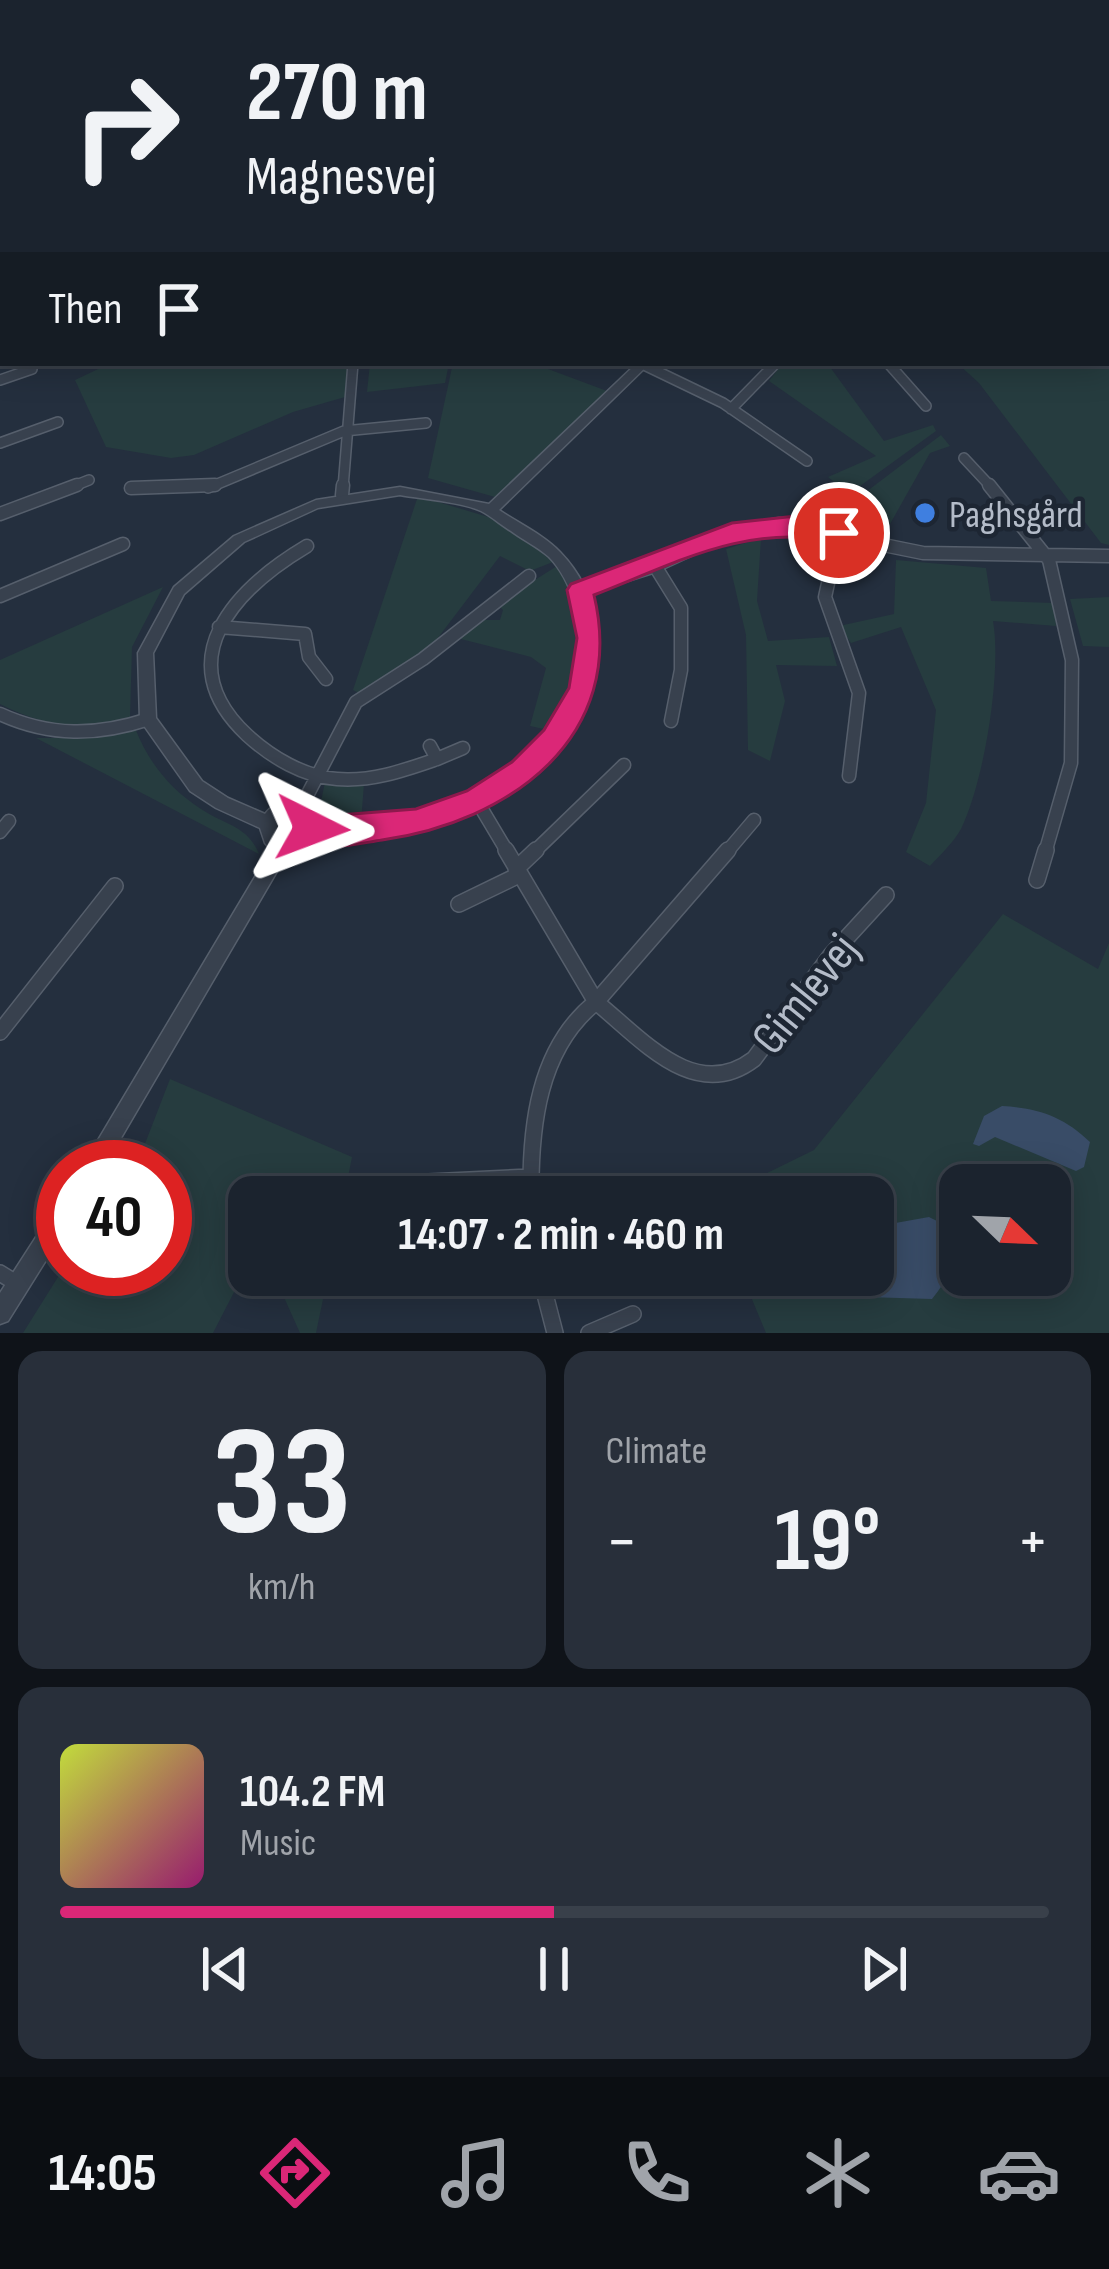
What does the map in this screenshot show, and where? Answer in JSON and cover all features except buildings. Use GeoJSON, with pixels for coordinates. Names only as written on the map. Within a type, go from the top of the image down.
{"type":"FeatureCollection","features":[{"type":"Feature","properties":{"kind":"street"},"geometry":{"type":"LineString","coordinates":[[342,495],[353,366]]}},
{"type":"Feature","properties":{"kind":"street"},"geometry":{"type":"LineString","coordinates":[[491,510],[639,366]]}},
{"type":"Feature","properties":{"kind":"street"},"geometry":{"type":"LineString","coordinates":[[648,366],[731,409],[807,461]]}},
{"type":"Feature","properties":{"kind":"street"},"geometry":{"type":"LineString","coordinates":[[731,409],[773,366]]}},
{"type":"Feature","properties":{"kind":"street"},"geometry":{"type":"LineString","coordinates":[[892,366],[926,406]]}},
{"type":"Feature","properties":{"kind":"street"},"geometry":{"type":"LineString","coordinates":[[0,380],[32,369]]}},
{"type":"Feature","properties":{"kind":"street"},"geometry":{"type":"LineString","coordinates":[[0,443],[58,422]]}},
{"type":"Feature","properties":{"kind":"street"},"geometry":{"type":"LineString","coordinates":[[131,488],[207,488],[344,431],[426,423]]}},
{"type":"Feature","properties":{"kind":"street"},"geometry":{"type":"LineString","coordinates":[[964,458],[1017,514],[1043,552],[1057,580],[1072,660],[1074,737],[1037,880]]}},
{"type":"Feature","properties":{"kind":"street"},"geometry":{"type":"LineString","coordinates":[[0,514],[89,481]]}},
{"type":"Feature","properties":{"kind":"street"},"geometry":{"type":"LineString","coordinates":[[268,824],[199,788],[168,756],[148,718],[143,693],[148,642],[165,606],[193,568],[258,522],[342,495],[415,492],[491,510],[541,541],[580,590],[590,651],[570,714],[540,755],[477,801],[379,830],[311,833],[299,844],[282,847],[270,841],[268,824],[279,812],[300,809],[311,818],[311,833]]}},
{"type":"Feature","properties":{"kind":"street"},"geometry":{"type":"LineString","coordinates":[[580,590],[756,526],[796,525],[923,553],[1109,556]]}},
{"type":"Feature","properties":{"kind":"street"},"geometry":{"type":"LineString","coordinates":[[839,533],[825,597],[859,693],[849,776]]}},
{"type":"Feature","properties":{"kind":"street"},"geometry":{"type":"LineString","coordinates":[[0,596],[123,544]]}},
{"type":"Feature","properties":{"kind":"street"},"geometry":{"type":"LineString","coordinates":[[308,546],[251,581],[218,627],[211,657],[212,681],[230,721],[270,752],[316,776],[400,773],[434,753],[463,748]]}},
{"type":"Feature","properties":{"kind":"street"},"geometry":{"type":"LineString","coordinates":[[655,566],[681,608],[681,670],[671,722]]}},
{"type":"Feature","properties":{"kind":"street"},"geometry":{"type":"LineString","coordinates":[[300,809],[356,702],[423,659],[529,576]]}},
{"type":"Feature","properties":{"kind":"street"},"geometry":{"type":"LineString","coordinates":[[218,627],[305,634],[309,657],[326,679]]}},
{"type":"Feature","properties":{"kind":"street"},"geometry":{"type":"LineString","coordinates":[[0,715],[57,734],[96,733],[148,718]]}},
{"type":"Feature","properties":{"kind":"street"},"geometry":{"type":"LineString","coordinates":[[459,904],[518,872],[624,765]]}},
{"type":"Feature","properties":{"kind":"street","name":"Gimlevej"},"geometry":{"type":"LineString","coordinates":[[477,801],[596,1002],[683,1071],[714,1078],[754,1060],[831,956],[886,896]]}},
{"type":"Feature","properties":{"kind":"street"},"geometry":{"type":"LineString","coordinates":[[530,1176],[550,1054],[573,1018],[596,1002],[754,820]]}},
{"type":"Feature","properties":{"kind":"street"},"geometry":{"type":"LineString","coordinates":[[108,1140],[282,847]]}},
{"type":"Feature","properties":{"kind":"street"},"geometry":{"type":"LineString","coordinates":[[0,1031],[115,886]]}},
{"type":"Feature","properties":{"kind":"street"},"geometry":{"type":"LineString","coordinates":[[0,1313],[10,1279],[36,1247]]}},
{"type":"Feature","properties":{"kind":"street"},"geometry":{"type":"LineString","coordinates":[[545,1296],[555,1333]]}},
{"type":"Feature","properties":{"kind":"street"},"geometry":{"type":"LineString","coordinates":[[589,1333],[633,1314]]}},
{"type":"Feature","properties":{"kind":"green space"},"geometry":{"type":"Polygon","coordinates":[[[105,366],[349,366],[345,397],[293,412],[194,455],[171,458],[106,447],[75,380],[105,366]]]}},
{"type":"Feature","properties":{"kind":"green space"},"geometry":{"type":"Polygon","coordinates":[[[370,366],[448,366],[445,383],[367,392],[370,366]]]}},
{"type":"Feature","properties":{"kind":"green space"},"geometry":{"type":"Polygon","coordinates":[[[452,366],[540,366],[607,391],[495,497],[428,478],[452,366]]]}},
{"type":"Feature","properties":{"kind":"green space"},"geometry":{"type":"Polygon","coordinates":[[[781,366],[829,366],[884,441],[933,425],[936,431],[849,494],[828,477],[876,456],[769,381],[781,366]]]}},
{"type":"Feature","properties":{"kind":"green space"},"geometry":{"type":"Polygon","coordinates":[[[960,366],[1109,366],[1109,545],[1101,543],[979,383],[960,366]]]}},
{"type":"Feature","properties":{"kind":"green space"},"geometry":{"type":"Polygon","coordinates":[[[941,435],[950,446],[930,453],[881,540],[833,528],[834,519],[822,511],[858,498],[941,435]]]}},
{"type":"Feature","properties":{"kind":"green space"},"geometry":{"type":"Polygon","coordinates":[[[418,496],[505,522],[553,562],[530,571],[500,556],[431,647],[359,693],[353,690],[418,496]]]}},
{"type":"Feature","properties":{"kind":"green space"},"geometry":{"type":"Polygon","coordinates":[[[761,538],[757,601],[768,641],[829,637],[837,666],[776,665],[785,701],[770,761],[748,750],[746,635],[726,549],[761,538]]]}},
{"type":"Feature","properties":{"kind":"green space"},"geometry":{"type":"Polygon","coordinates":[[[896,560],[986,568],[991,601],[1054,603],[1056,626],[993,621],[993,697],[977,784],[961,829],[930,866],[906,852],[926,803],[936,710],[901,627],[851,643],[839,626],[894,614],[896,560]]]}},
{"type":"Feature","properties":{"kind":"green space"},"geometry":{"type":"Polygon","coordinates":[[[557,566],[579,609],[583,648],[553,731],[530,726],[546,668],[531,657],[457,638],[478,620],[500,620],[503,610],[497,604],[557,566]]]}},
{"type":"Feature","properties":{"kind":"green space"},"geometry":{"type":"Polygon","coordinates":[[[163,587],[132,647],[130,717],[96,725],[64,725],[0,704],[0,660],[163,587]]]}},
{"type":"Feature","properties":{"kind":"green space"},"geometry":{"type":"Polygon","coordinates":[[[1109,597],[1109,647],[1083,646],[1070,599],[1109,597]]]}},
{"type":"Feature","properties":{"kind":"green space"},"geometry":{"type":"Polygon","coordinates":[[[135,728],[170,784],[201,809],[242,832],[259,854],[36,738],[84,738],[135,728]]]}},
{"type":"Feature","properties":{"kind":"green space"},"geometry":{"type":"Polygon","coordinates":[[[325,782],[364,784],[361,822],[338,820],[320,806],[325,782]]]}},
{"type":"Feature","properties":{"kind":"green space"},"geometry":{"type":"Polygon","coordinates":[[[1003,914],[1098,969],[1109,943],[1109,1333],[766,1333],[751,1296],[894,1296],[894,1176],[761,1176],[814,1150],[1003,914]]]}},
{"type":"Feature","properties":{"kind":"green space"},"geometry":{"type":"Polygon","coordinates":[[[170,1079],[352,1157],[348,1176],[228,1176],[228,1296],[232,1296],[213,1333],[23,1333],[46,1296],[192,1296],[192,1140],[146,1140],[170,1079]]]}},
{"type":"Feature","properties":{"kind":"green space"},"geometry":{"type":"Polygon","coordinates":[[[283,1296],[324,1296],[316,1333],[300,1333],[283,1296]]]}},
{"type":"Feature","properties":{"kind":"water"},"geometry":{"type":"Polygon","coordinates":[[[1002,1106],[1049,1115],[1090,1142],[1084,1167],[1076,1171],[1071,1164],[1059,1164],[995,1137],[979,1146],[973,1144],[984,1116],[1002,1106]]]}},
{"type":"Feature","properties":{"kind":"water"},"geometry":{"type":"Polygon","coordinates":[[[929,1217],[939,1223],[939,1289],[932,1299],[864,1296],[894,1296],[894,1223],[929,1217]]]}},
{"type":"Feature","properties":{"kind":"place","name":"Paghsgård"},"geometry":{"type":"Point","coordinates":[925,513]}},
{"type":"Feature","properties":{"kind":"route"},"geometry":{"type":"LineString","coordinates":[[312,828],[311,833],[379,830],[416,822],[477,801],[523,771],[554,738],[582,688],[591,638],[580,590],[655,566],[741,529],[780,524],[839,533]]}}]}
